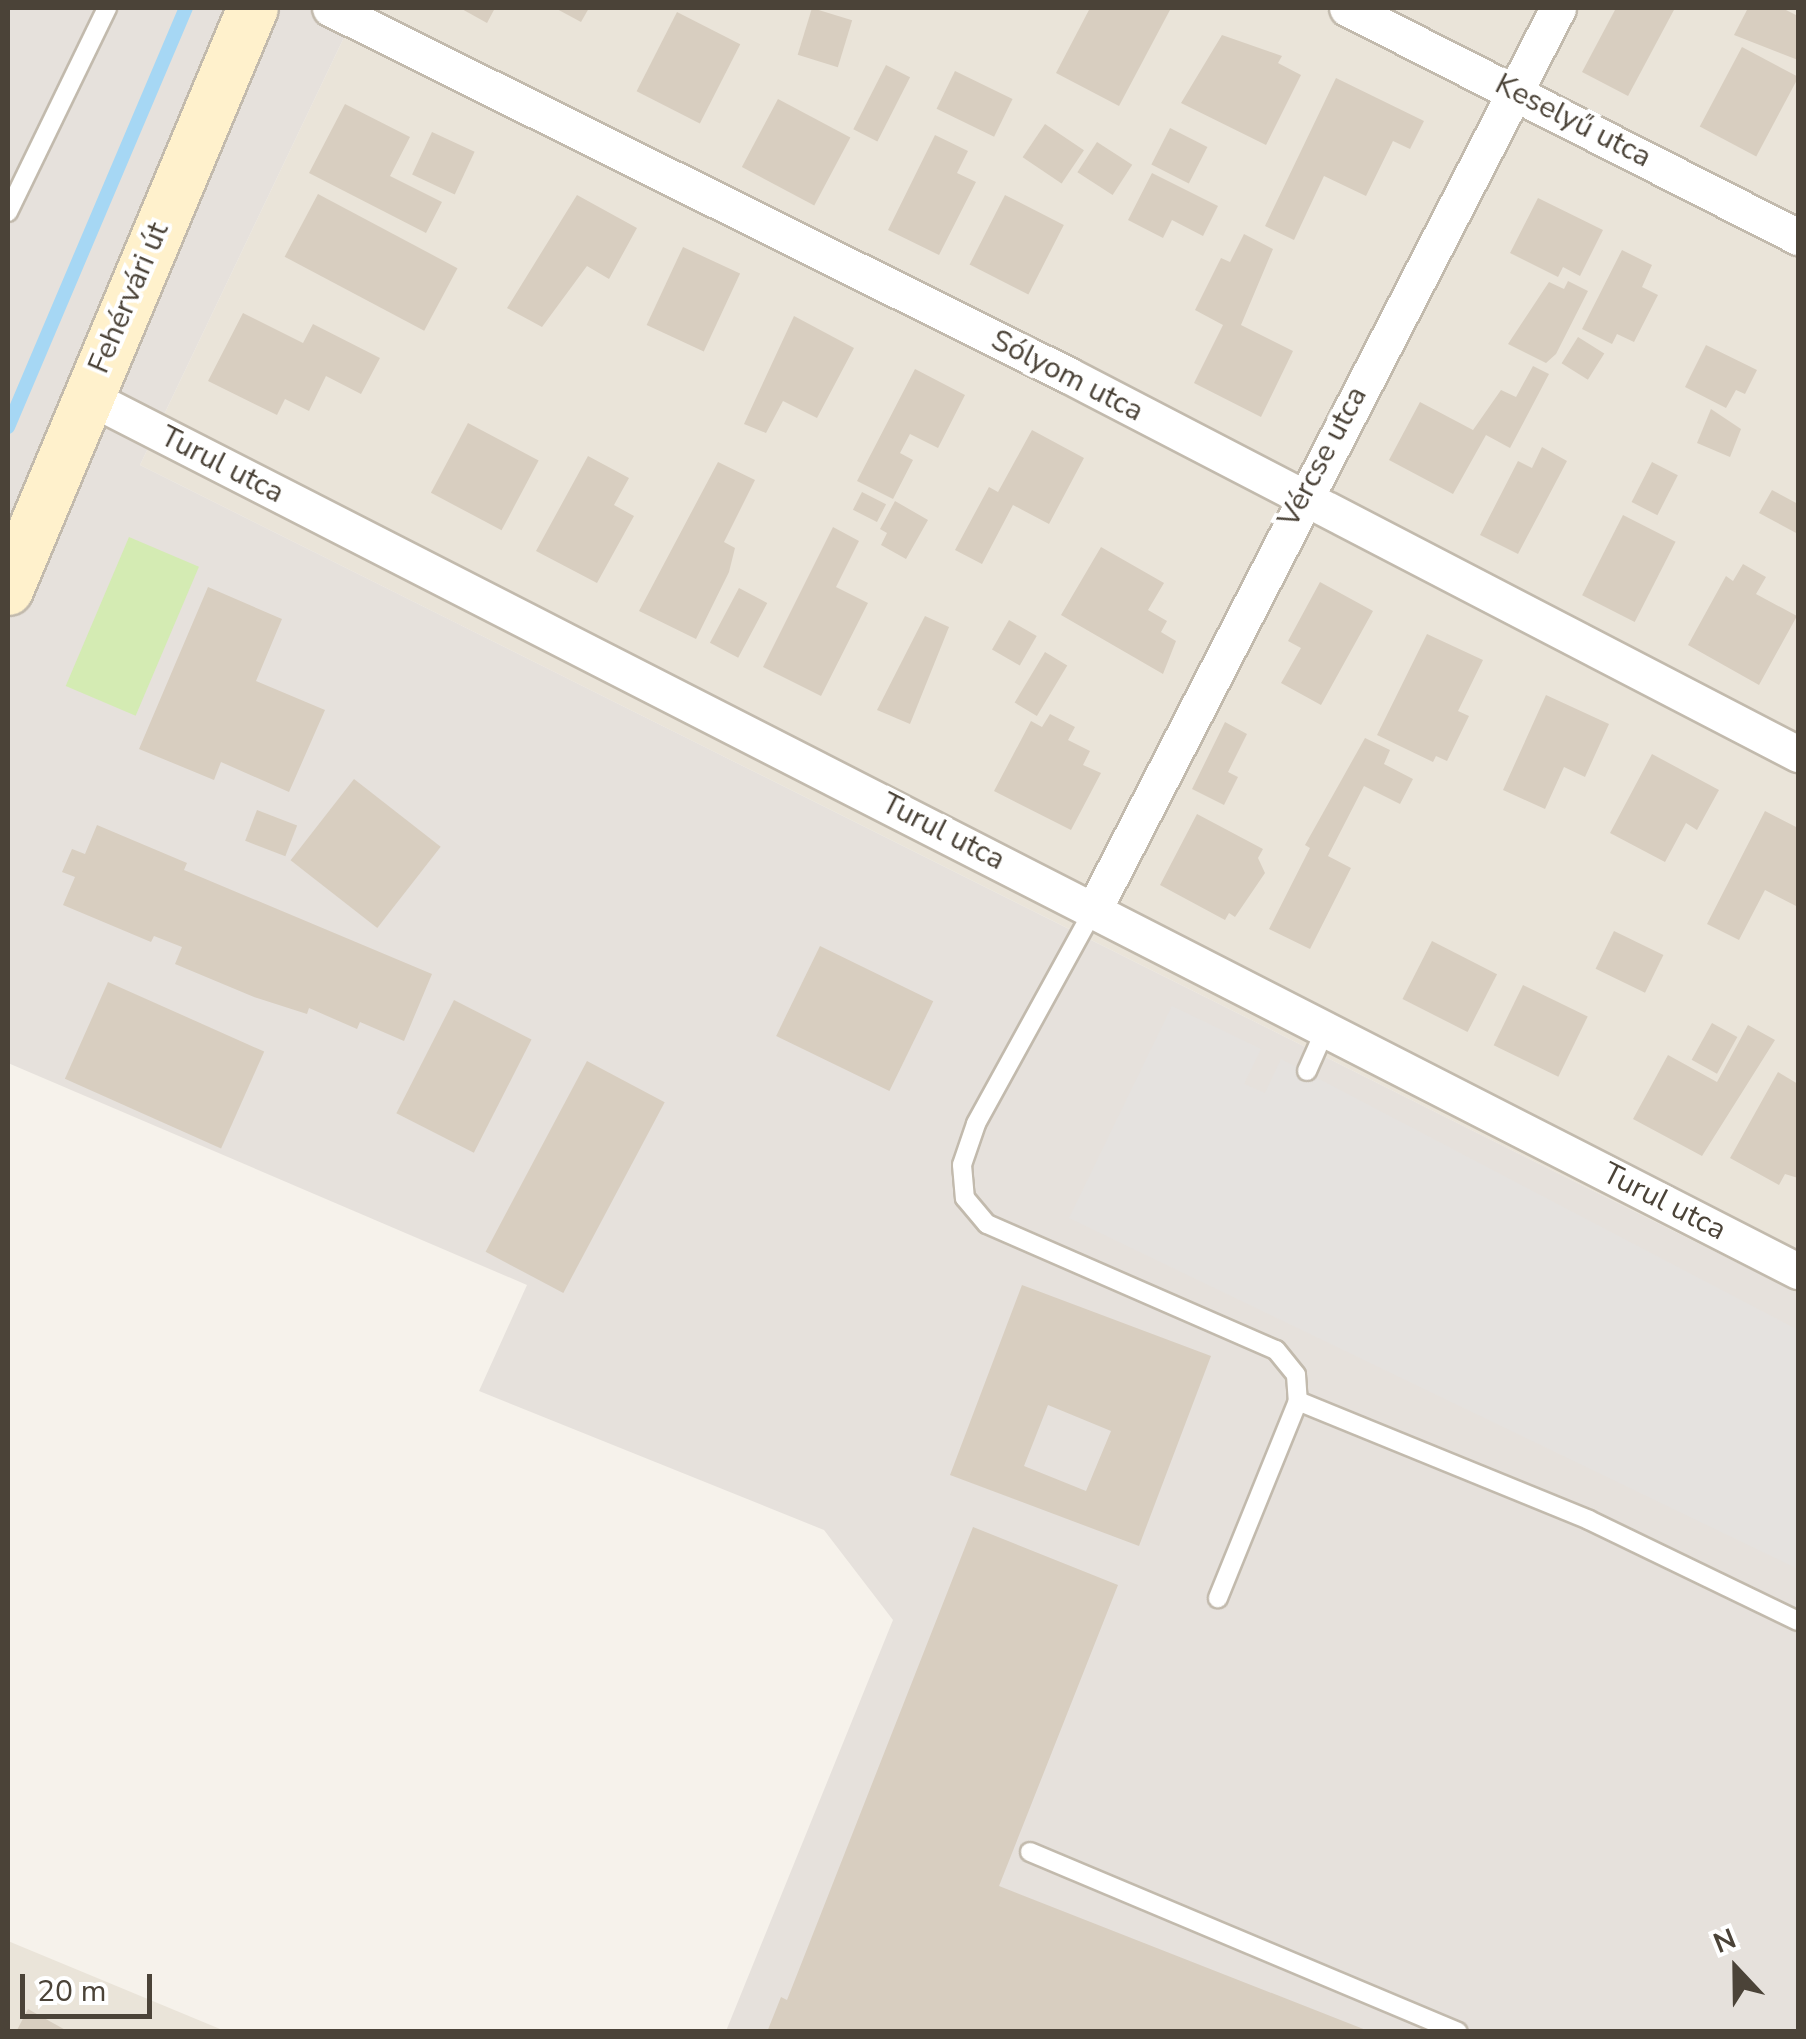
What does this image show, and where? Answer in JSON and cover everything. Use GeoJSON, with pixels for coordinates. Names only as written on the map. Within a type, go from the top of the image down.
{"type":"FeatureCollection","features":[{"type":"Feature","properties":{"kind":"main road","name":"Fehérvári út"},"geometry":{"type":"LineString","coordinates":[[8,590],[253,8]]}},
{"type":"Feature","properties":{"kind":"street","name":"Sólyom utca"},"geometry":{"type":"LineString","coordinates":[[330,8],[1302,498],[1798,754]]}},
{"type":"Feature","properties":{"kind":"street","name":"Keselyű utca"},"geometry":{"type":"LineString","coordinates":[[1347,8],[1798,237]]}},
{"type":"Feature","properties":{"kind":"street","name":"Vércse utca"},"geometry":{"type":"LineString","coordinates":[[1094,909],[1302,498],[1558,8]]}},
{"type":"Feature","properties":{"kind":"street","name":"Turul utca"},"geometry":{"type":"LineString","coordinates":[[87,396],[1798,1271]]}},
{"type":"Feature","properties":{"kind":"lane"},"geometry":{"type":"LineString","coordinates":[[8,212],[106,8]]}},
{"type":"Feature","properties":{"kind":"lane"},"geometry":{"type":"LineString","coordinates":[[1094,909],[976,1124],[962,1165],[965,1198],[987,1224],[1276,1350],[1296,1375],[1298,1401],[1218,1598]]}},
{"type":"Feature","properties":{"kind":"lane"},"geometry":{"type":"LineString","coordinates":[[1307,1072],[1326,1028]]}},
{"type":"Feature","properties":{"kind":"lane"},"geometry":{"type":"LineString","coordinates":[[1298,1401],[1589,1520],[1798,1621]]}},
{"type":"Feature","properties":{"kind":"lane"},"geometry":{"type":"LineString","coordinates":[[1030,1852],[1458,2032]]}},
{"type":"Feature","properties":{"kind":"shaded area"},"geometry":{"type":"Polygon","coordinates":[[[8,8],[358,8],[140,465],[1798,1293],[1798,2031],[726,2031],[893,1620],[824,1530],[479,1391],[527,1285],[8,1063],[8,8]]]}},
{"type":"Feature","properties":{"kind":"shaded area"},"geometry":{"type":"Polygon","coordinates":[[[358,8],[1798,8],[1798,1293],[140,465],[358,8]]]}},
{"type":"Feature","properties":{"kind":"shaded area"},"geometry":{"type":"Polygon","coordinates":[[[1172,1006],[1261,1049],[1244,1084],[1265,1093],[1281,1059],[1798,1330],[1798,1569],[1069,1218],[1172,1006]]]}},
{"type":"Feature","properties":{"kind":"shaded area"},"geometry":{"type":"Polygon","coordinates":[[[8,1941],[225,2031],[8,2031],[8,1941]]]}},
{"type":"Feature","properties":{"kind":"green space"},"geometry":{"type":"Polygon","coordinates":[[[129,537],[199,567],[136,716],[66,686],[129,537]]]}},
{"type":"Feature","properties":{"kind":"building"},"geometry":{"type":"Polygon","coordinates":[[[460,8],[495,8],[487,23],[460,8]]]}},
{"type":"Feature","properties":{"kind":"building"},"geometry":{"type":"Polygon","coordinates":[[[555,8],[589,8],[581,22],[555,8]]]}},
{"type":"Feature","properties":{"kind":"building"},"geometry":{"type":"Polygon","coordinates":[[[812,8],[852,20],[838,67],[798,55],[812,8]]]}},
{"type":"Feature","properties":{"kind":"building"},"geometry":{"type":"Polygon","coordinates":[[[1090,8],[1171,8],[1119,106],[1056,73],[1090,8]]]}},
{"type":"Feature","properties":{"kind":"building"},"geometry":{"type":"Polygon","coordinates":[[[1616,8],[1675,8],[1628,96],[1582,72],[1616,8]]]}},
{"type":"Feature","properties":{"kind":"building"},"geometry":{"type":"Polygon","coordinates":[[[1748,8],[1782,8],[1798,16],[1798,60],[1734,35],[1748,8]]]}},
{"type":"Feature","properties":{"kind":"building"},"geometry":{"type":"Polygon","coordinates":[[[677,12],[740,44],[700,124],[637,91],[677,12]]]}},
{"type":"Feature","properties":{"kind":"building"},"geometry":{"type":"Polygon","coordinates":[[[1222,35],[1282,56],[1278,63],[1301,75],[1266,145],[1181,103],[1222,35]]]}},
{"type":"Feature","properties":{"kind":"building"},"geometry":{"type":"Polygon","coordinates":[[[1742,47],[1798,77],[1756,157],[1700,126],[1742,47]]]}},
{"type":"Feature","properties":{"kind":"building"},"geometry":{"type":"Polygon","coordinates":[[[886,65],[910,77],[877,141],[853,129],[886,65]]]}},
{"type":"Feature","properties":{"kind":"building"},"geometry":{"type":"Polygon","coordinates":[[[955,71],[1013,99],[994,137],[937,109],[955,71]]]}},
{"type":"Feature","properties":{"kind":"building"},"geometry":{"type":"Polygon","coordinates":[[[1336,78],[1424,121],[1410,149],[1393,141],[1366,196],[1324,176],[1294,240],[1265,226],[1336,78]]]}},
{"type":"Feature","properties":{"kind":"building"},"geometry":{"type":"Polygon","coordinates":[[[778,99],[850,137],[814,205],[742,167],[778,99]]]}},
{"type":"Feature","properties":{"kind":"building"},"geometry":{"type":"Polygon","coordinates":[[[345,104],[410,137],[390,176],[442,202],[426,233],[309,173],[345,104]]]}},
{"type":"Feature","properties":{"kind":"building"},"geometry":{"type":"Polygon","coordinates":[[[1045,124],[1084,150],[1062,183],[1023,157],[1045,124]]]}},
{"type":"Feature","properties":{"kind":"building"},"geometry":{"type":"Polygon","coordinates":[[[1170,128],[1207,147],[1189,184],[1151,165],[1170,128]]]}},
{"type":"Feature","properties":{"kind":"building"},"geometry":{"type":"Polygon","coordinates":[[[432,132],[475,152],[455,194],[412,175],[432,132]]]}},
{"type":"Feature","properties":{"kind":"building"},"geometry":{"type":"Polygon","coordinates":[[[935,135],[968,151],[957,173],[976,182],[939,255],[888,230],[935,135]]]}},
{"type":"Feature","properties":{"kind":"building"},"geometry":{"type":"Polygon","coordinates":[[[1097,142],[1132,165],[1113,195],[1077,172],[1097,142]]]}},
{"type":"Feature","properties":{"kind":"building"},"geometry":{"type":"Polygon","coordinates":[[[1152,173],[1218,206],[1203,236],[1172,220],[1163,238],[1128,220],[1152,173]]]}},
{"type":"Feature","properties":{"kind":"building"},"geometry":{"type":"Polygon","coordinates":[[[318,194],[458,268],[424,331],[285,257],[318,194]]]}},
{"type":"Feature","properties":{"kind":"building"},"geometry":{"type":"Polygon","coordinates":[[[577,195],[637,228],[609,279],[587,266],[542,327],[507,308],[577,195]]]}},
{"type":"Feature","properties":{"kind":"building"},"geometry":{"type":"Polygon","coordinates":[[[1005,195],[1064,225],[1028,294],[970,264],[1005,195]]]}},
{"type":"Feature","properties":{"kind":"building"},"geometry":{"type":"Polygon","coordinates":[[[1538,198],[1603,230],[1580,276],[1563,267],[1558,277],[1510,253],[1538,198]]]}},
{"type":"Feature","properties":{"kind":"building"},"geometry":{"type":"Polygon","coordinates":[[[1244,234],[1273,249],[1241,325],[1293,351],[1261,417],[1194,383],[1223,325],[1195,310],[1221,258],[1230,262],[1244,234]]]}},
{"type":"Feature","properties":{"kind":"building"},"geometry":{"type":"Polygon","coordinates":[[[683,247],[740,274],[704,352],[647,325],[683,247]]]}},
{"type":"Feature","properties":{"kind":"building"},"geometry":{"type":"Polygon","coordinates":[[[1622,250],[1652,265],[1642,287],[1658,295],[1634,342],[1617,334],[1612,344],[1582,329],[1622,250]]]}},
{"type":"Feature","properties":{"kind":"building"},"geometry":{"type":"Polygon","coordinates":[[[1568,281],[1588,291],[1556,354],[1546,363],[1508,344],[1549,282],[1564,289],[1568,281]]]}},
{"type":"Feature","properties":{"kind":"building"},"geometry":{"type":"Polygon","coordinates":[[[243,313],[303,343],[313,324],[380,358],[361,394],[326,376],[309,411],[285,399],[277,415],[208,381],[243,313]]]}},
{"type":"Feature","properties":{"kind":"building"},"geometry":{"type":"Polygon","coordinates":[[[794,316],[854,348],[817,418],[783,401],[766,433],[744,424],[794,316]]]}},
{"type":"Feature","properties":{"kind":"building"},"geometry":{"type":"Polygon","coordinates":[[[1578,337],[1604,353],[1588,380],[1562,363],[1578,337]]]}},
{"type":"Feature","properties":{"kind":"building"},"geometry":{"type":"Polygon","coordinates":[[[1706,345],[1757,370],[1745,394],[1736,390],[1726,408],[1685,387],[1706,345]]]}},
{"type":"Feature","properties":{"kind":"building"},"geometry":{"type":"Polygon","coordinates":[[[1533,366],[1549,374],[1510,448],[1486,435],[1453,494],[1389,460],[1420,402],[1473,430],[1501,390],[1516,397],[1533,366]]]}},
{"type":"Feature","properties":{"kind":"building"},"geometry":{"type":"Polygon","coordinates":[[[915,369],[965,395],[938,448],[910,434],[900,453],[913,460],[893,499],[857,481],[915,369]]]}},
{"type":"Feature","properties":{"kind":"building"},"geometry":{"type":"Polygon","coordinates":[[[1711,409],[1741,429],[1730,457],[1697,443],[1711,409]]]}},
{"type":"Feature","properties":{"kind":"building"},"geometry":{"type":"Polygon","coordinates":[[[468,423],[539,461],[502,530],[431,493],[468,423]]]}},
{"type":"Feature","properties":{"kind":"building"},"geometry":{"type":"Polygon","coordinates":[[[1032,430],[1084,458],[1049,524],[1013,505],[982,564],[955,550],[989,487],[998,492],[1032,430]]]}},
{"type":"Feature","properties":{"kind":"building"},"geometry":{"type":"Polygon","coordinates":[[[1542,447],[1567,461],[1518,554],[1480,535],[1518,461],[1532,468],[1542,447]]]}},
{"type":"Feature","properties":{"kind":"building"},"geometry":{"type":"Polygon","coordinates":[[[588,456],[629,478],[614,505],[634,516],[597,583],[536,551],[588,456]]]}},
{"type":"Feature","properties":{"kind":"building"},"geometry":{"type":"Polygon","coordinates":[[[718,462],[755,480],[724,542],[735,548],[729,572],[696,639],[639,611],[718,462]]]}},
{"type":"Feature","properties":{"kind":"building"},"geometry":{"type":"Polygon","coordinates":[[[1652,462],[1678,475],[1657,515],[1632,502],[1652,462]]]}},
{"type":"Feature","properties":{"kind":"building"},"geometry":{"type":"Polygon","coordinates":[[[1772,490],[1798,504],[1798,534],[1759,513],[1772,490]]]}},
{"type":"Feature","properties":{"kind":"building"},"geometry":{"type":"Polygon","coordinates":[[[862,492],[886,504],[877,522],[853,510],[862,492]]]}},
{"type":"Feature","properties":{"kind":"building"},"geometry":{"type":"Polygon","coordinates":[[[895,501],[928,520],[906,559],[881,545],[887,533],[880,529],[895,501]]]}},
{"type":"Feature","properties":{"kind":"building"},"geometry":{"type":"Polygon","coordinates":[[[1623,515],[1676,542],[1635,622],[1582,595],[1623,515]]]}},
{"type":"Feature","properties":{"kind":"building"},"geometry":{"type":"Polygon","coordinates":[[[833,527],[859,541],[836,587],[868,603],[821,696],[763,667],[833,527]]]}},
{"type":"Feature","properties":{"kind":"building"},"geometry":{"type":"Polygon","coordinates":[[[1101,547],[1164,583],[1148,610],[1167,621],[1161,632],[1176,641],[1163,674],[1061,615],[1101,547]]]}},
{"type":"Feature","properties":{"kind":"building"},"geometry":{"type":"Polygon","coordinates":[[[1743,564],[1766,577],[1756,594],[1797,616],[1759,685],[1688,645],[1726,576],[1733,581],[1743,564]]]}},
{"type":"Feature","properties":{"kind":"building"},"geometry":{"type":"Polygon","coordinates":[[[1320,582],[1373,611],[1321,705],[1281,683],[1301,648],[1288,641],[1320,582]]]}},
{"type":"Feature","properties":{"kind":"building"},"geometry":{"type":"Polygon","coordinates":[[[208,587],[282,619],[256,681],[325,710],[289,792],[221,762],[214,780],[139,749],[208,587]]]}},
{"type":"Feature","properties":{"kind":"building"},"geometry":{"type":"Polygon","coordinates":[[[739,588],[767,603],[738,658],[710,643],[739,588]]]}},
{"type":"Feature","properties":{"kind":"building"},"geometry":{"type":"Polygon","coordinates":[[[925,616],[949,627],[910,724],[877,710],[925,616]]]}},
{"type":"Feature","properties":{"kind":"building"},"geometry":{"type":"Polygon","coordinates":[[[1009,620],[1037,636],[1020,665],[992,649],[1009,620]]]}},
{"type":"Feature","properties":{"kind":"building"},"geometry":{"type":"Polygon","coordinates":[[[1427,634],[1483,660],[1458,711],[1469,716],[1447,761],[1436,756],[1433,762],[1377,735],[1427,634]]]}},
{"type":"Feature","properties":{"kind":"building"},"geometry":{"type":"Polygon","coordinates":[[[1045,652],[1067,665],[1037,716],[1015,703],[1045,652]]]}},
{"type":"Feature","properties":{"kind":"building"},"geometry":{"type":"Polygon","coordinates":[[[1546,695],[1609,724],[1585,777],[1564,767],[1545,809],[1503,790],[1546,695]]]}},
{"type":"Feature","properties":{"kind":"building"},"geometry":{"type":"Polygon","coordinates":[[[1050,714],[1075,727],[1068,740],[1090,751],[1083,765],[1101,773],[1071,830],[994,791],[1031,721],[1042,727],[1050,714]]]}},
{"type":"Feature","properties":{"kind":"building"},"geometry":{"type":"Polygon","coordinates":[[[1225,722],[1247,734],[1228,772],[1238,777],[1224,805],[1192,789],[1225,722]]]}},
{"type":"Feature","properties":{"kind":"building"},"geometry":{"type":"Polygon","coordinates":[[[1365,738],[1390,750],[1384,764],[1413,779],[1400,804],[1364,786],[1328,856],[1351,868],[1310,949],[1269,929],[1310,848],[1305,845],[1365,738]]]}},
{"type":"Feature","properties":{"kind":"building"},"geometry":{"type":"Polygon","coordinates":[[[1652,754],[1719,790],[1697,830],[1686,823],[1665,862],[1610,833],[1652,754]]]}},
{"type":"Feature","properties":{"kind":"building"},"geometry":{"type":"Polygon","coordinates":[[[354,779],[441,847],[377,928],[291,860],[354,779]]]}},
{"type":"Feature","properties":{"kind":"building"},"geometry":{"type":"Polygon","coordinates":[[[257,810],[297,825],[285,856],[245,841],[257,810]]]}},
{"type":"Feature","properties":{"kind":"building"},"geometry":{"type":"Polygon","coordinates":[[[1765,811],[1798,828],[1798,902],[1796,906],[1765,890],[1739,940],[1707,924],[1765,811]]]}},
{"type":"Feature","properties":{"kind":"building"},"geometry":{"type":"Polygon","coordinates":[[[1197,814],[1263,849],[1258,858],[1265,873],[1235,917],[1229,913],[1225,920],[1160,885],[1197,814]]]}},
{"type":"Feature","properties":{"kind":"building"},"geometry":{"type":"Polygon","coordinates":[[[97,825],[187,863],[184,870],[432,974],[404,1041],[360,1022],[357,1029],[309,1008],[307,1014],[254,997],[175,964],[182,947],[154,936],[151,942],[63,905],[75,877],[62,872],[72,849],[85,854],[97,825]]]}},
{"type":"Feature","properties":{"kind":"building"},"geometry":{"type":"Polygon","coordinates":[[[1614,931],[1663,955],[1645,993],[1596,969],[1614,931]]]}},
{"type":"Feature","properties":{"kind":"building"},"geometry":{"type":"Polygon","coordinates":[[[1432,941],[1497,974],[1468,1032],[1402,999],[1432,941]]]}},
{"type":"Feature","properties":{"kind":"building"},"geometry":{"type":"Polygon","coordinates":[[[820,946],[933,1001],[889,1091],[776,1036],[820,946]]]}},
{"type":"Feature","properties":{"kind":"building"},"geometry":{"type":"Polygon","coordinates":[[[108,982],[264,1052],[221,1148],[65,1079],[108,982]]]}},
{"type":"Feature","properties":{"kind":"building"},"geometry":{"type":"Polygon","coordinates":[[[1523,985],[1588,1017],[1558,1077],[1494,1045],[1523,985]]]}},
{"type":"Feature","properties":{"kind":"building"},"geometry":{"type":"Polygon","coordinates":[[[454,1000],[532,1039],[474,1153],[396,1113],[454,1000]]]}},
{"type":"Feature","properties":{"kind":"building"},"geometry":{"type":"Polygon","coordinates":[[[1712,1023],[1737,1037],[1717,1074],[1692,1060],[1712,1023]]]}},
{"type":"Feature","properties":{"kind":"building"},"geometry":{"type":"Polygon","coordinates":[[[1748,1025],[1775,1040],[1702,1156],[1633,1119],[1668,1055],[1717,1082],[1748,1025]]]}},
{"type":"Feature","properties":{"kind":"building"},"geometry":{"type":"Polygon","coordinates":[[[587,1061],[665,1102],[563,1293],[486,1252],[587,1061]]]}},
{"type":"Feature","properties":{"kind":"building"},"geometry":{"type":"Polygon","coordinates":[[[1778,1072],[1798,1084],[1798,1178],[1785,1174],[1779,1185],[1730,1158],[1778,1072]]]}},
{"type":"Feature","properties":{"kind":"building"},"geometry":{"type":"Polygon","coordinates":[[[1022,1285],[1211,1356],[1139,1546],[950,1475],[1022,1285]],[[1048,1405],[1024,1466],[1086,1491],[1111,1431],[1048,1405]]]}},
{"type":"Feature","properties":{"kind":"building"},"geometry":{"type":"Polygon","coordinates":[[[973,1527],[1118,1585],[999,1886],[1371,2032],[767,2032],[781,1997],[787,2000],[973,1527]]]}},
{"type":"Feature","properties":{"kind":"building"},"geometry":{"type":"Polygon","coordinates":[[[28,2009],[69,2032],[16,2032],[28,2009]]]}},
{"type":"Feature","properties":{"kind":"waterway"},"geometry":{"type":"LineString","coordinates":[[8,427],[186,8]]}}]}
